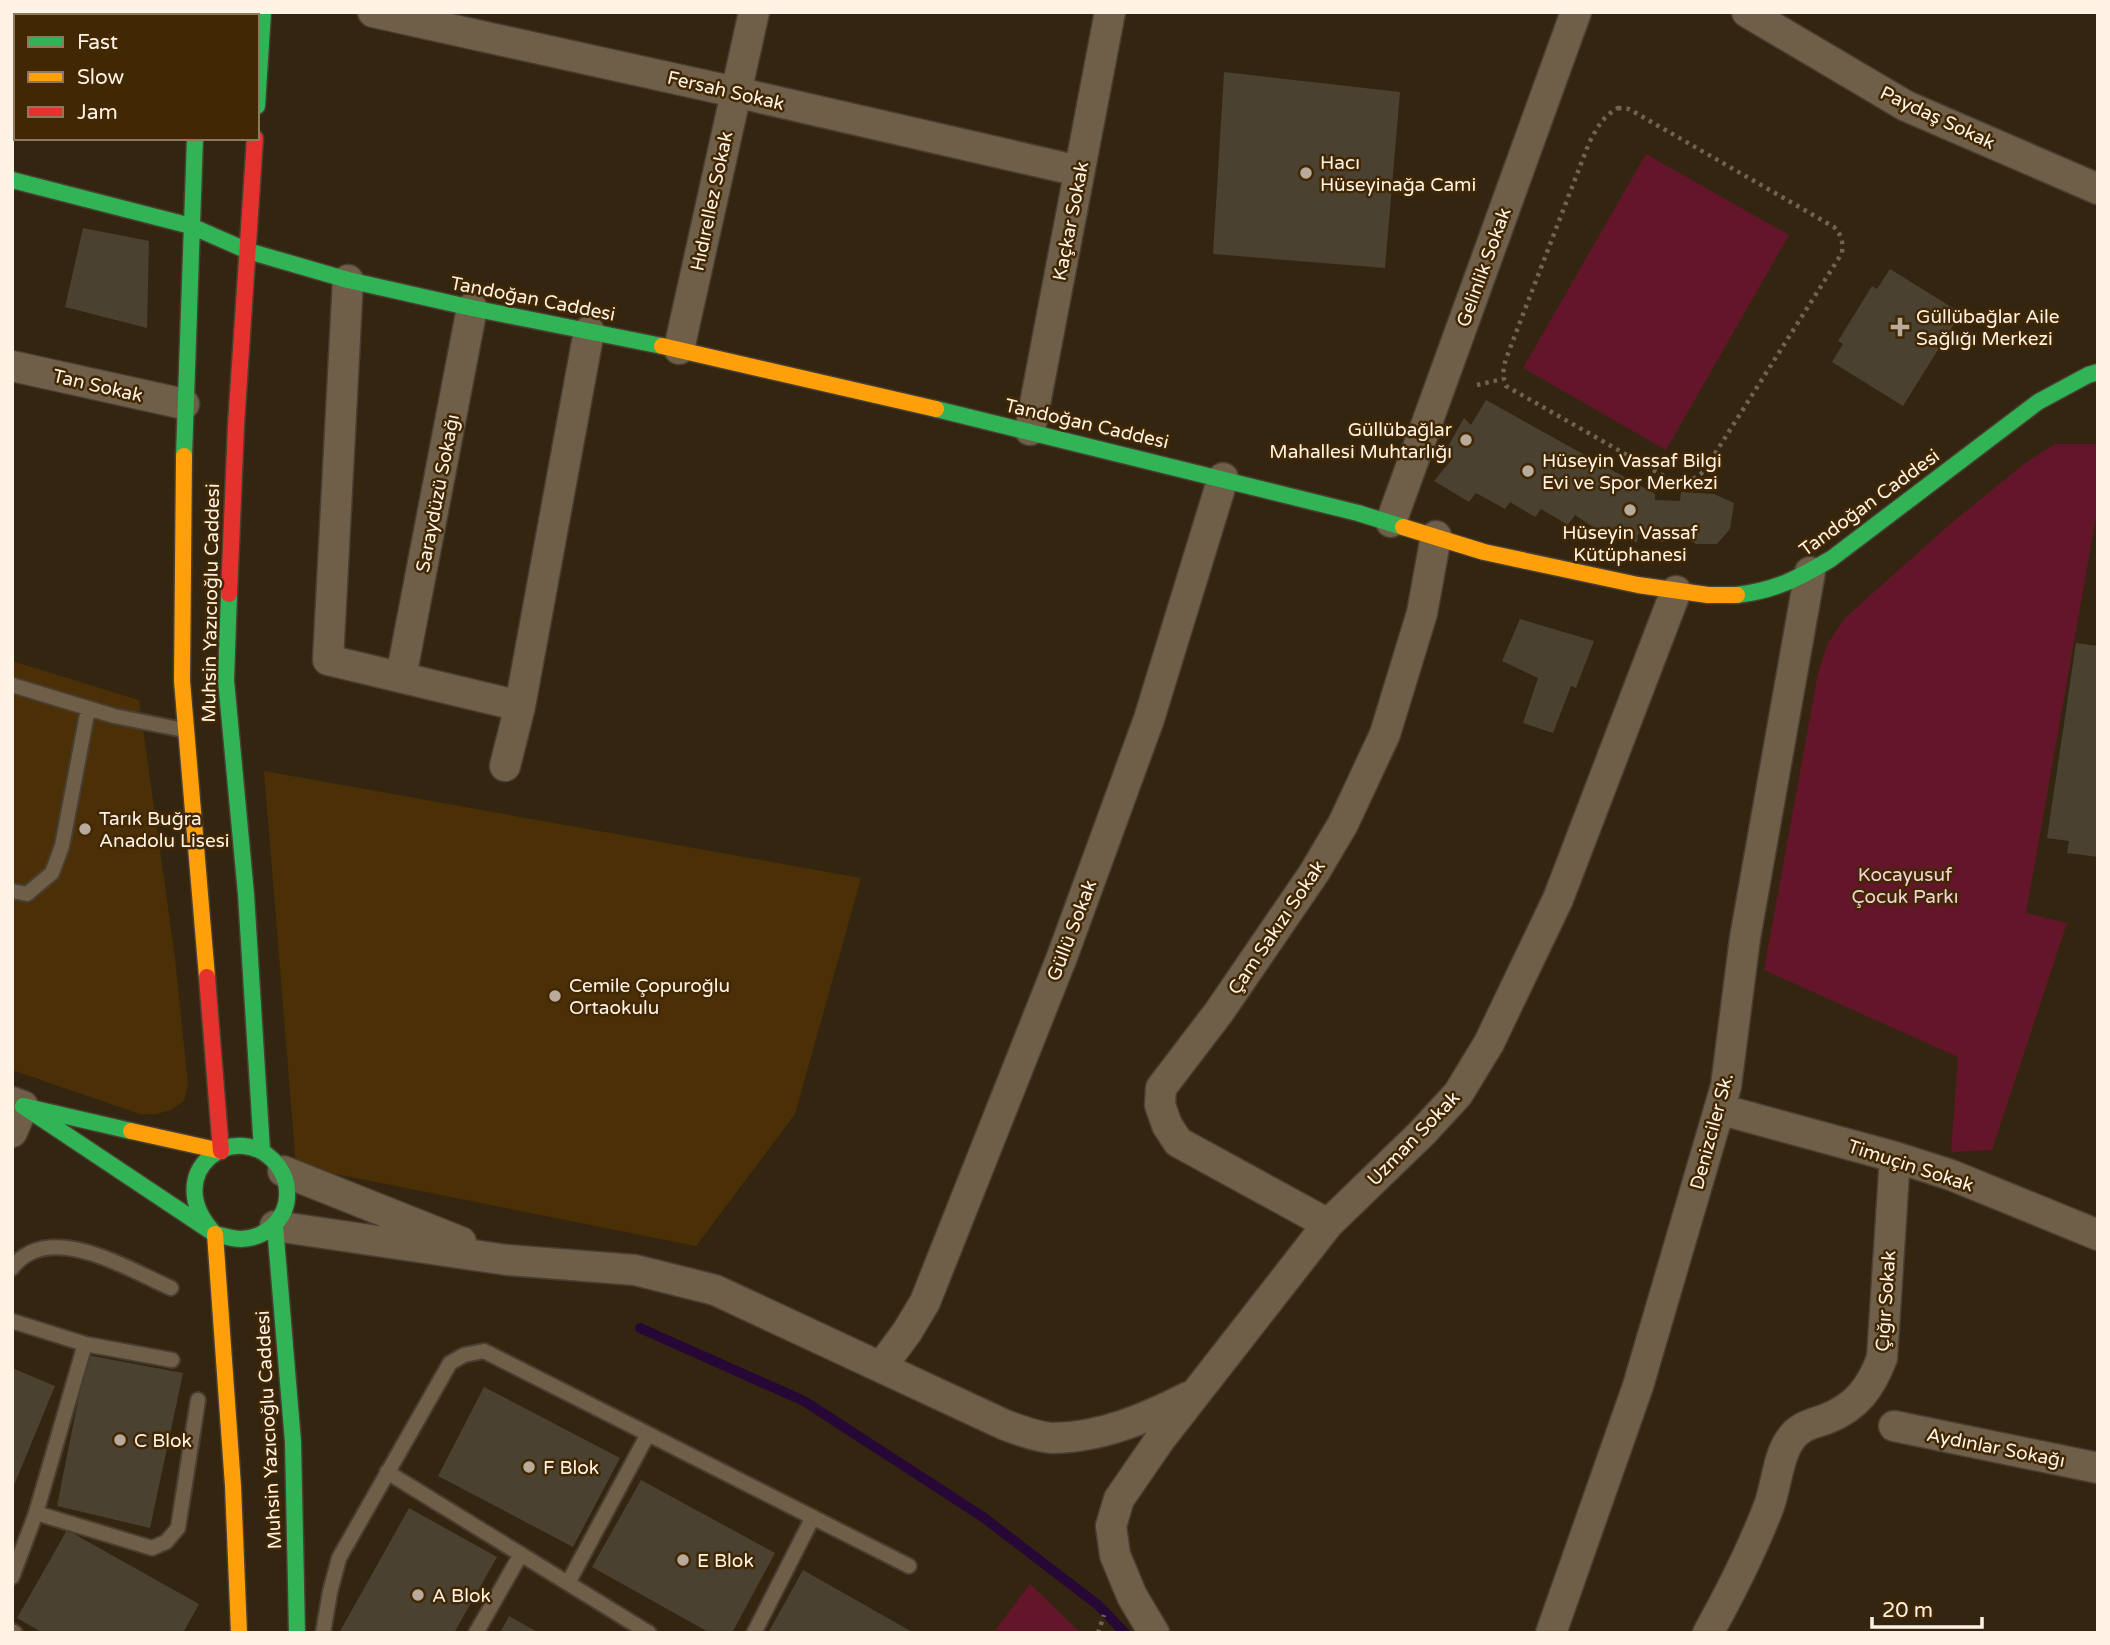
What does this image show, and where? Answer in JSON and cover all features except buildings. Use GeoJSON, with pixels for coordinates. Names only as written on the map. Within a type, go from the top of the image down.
{"type":"FeatureCollection","features":[{"type":"Feature","properties":{"kind":"street"},"geometry":{"type":"LineString","coordinates":[[259,75],[263,12]]}},
{"type":"Feature","properties":{"kind":"street","name":"Fersah Sokak"},"geometry":{"type":"LineString","coordinates":[[373,12],[1079,171]]}},
{"type":"Feature","properties":{"kind":"street","name":"Hıdırellez Sokak"},"geometry":{"type":"LineString","coordinates":[[679,349],[754,12]]}},
{"type":"Feature","properties":{"kind":"street","name":"Kaçkar Sokak"},"geometry":{"type":"LineString","coordinates":[[1030,430],[1111,12]]}},
{"type":"Feature","properties":{"kind":"street","name":"Gelinlik Sokak"},"geometry":{"type":"LineString","coordinates":[[1391,522],[1576,12]]}},
{"type":"Feature","properties":{"kind":"street","name":"Paydaş Sokak"},"geometry":{"type":"LineString","coordinates":[[1747,12],[1906,106],[2098,189]]}},
{"type":"Feature","properties":{"kind":"street","name":"Muhsin Yazıcıoğlu Caddesi"},"geometry":{"type":"LineString","coordinates":[[195,140],[184,404],[182,681],[221,1150]]}},
{"type":"Feature","properties":{"kind":"street","name":"Muhsin Yazıcıoğlu Caddesi"},"geometry":{"type":"LineString","coordinates":[[255,140],[235,438],[226,680],[272,1161]]}},
{"type":"Feature","properties":{"kind":"street","name":"Tandoğan Caddesi"},"geometry":{"type":"LineString","coordinates":[[12,180],[191,226],[248,251],[348,280],[472,308],[679,349],[1030,430],[1391,522],[1484,552],[1676,591],[1735,595],[1766,591],[1810,572],[1831,559],[2038,402],[2098,372]]}},
{"type":"Feature","properties":{"kind":"street"},"geometry":{"type":"LineString","coordinates":[[348,280],[327,660],[520,706]]}},
{"type":"Feature","properties":{"kind":"street","name":"Saraydüzü Sokağı"},"geometry":{"type":"LineString","coordinates":[[401,677],[472,308]]}},
{"type":"Feature","properties":{"kind":"street"},"geometry":{"type":"LineString","coordinates":[[505,766],[520,706],[589,331]]}},
{"type":"Feature","properties":{"kind":"street","name":"Tan Sokak"},"geometry":{"type":"LineString","coordinates":[[12,366],[184,404]]}},
{"type":"Feature","properties":{"kind":"street","name":"Güllü Sokak"},"geometry":{"type":"LineString","coordinates":[[881,1367],[899,1344],[925,1301],[1062,957],[1149,719],[1223,478]]}},
{"type":"Feature","properties":{"kind":"street","name":"Çam Sakızı Sokak"},"geometry":{"type":"LineString","coordinates":[[1328,1224],[1178,1142],[1167,1125],[1160,1105],[1161,1088],[1219,1012],[1314,873],[1343,824],[1385,734],[1397,698],[1422,613],[1436,536]]}},
{"type":"Feature","properties":{"kind":"street","name":"Denizciler Sk."},"geometry":{"type":"LineString","coordinates":[[1551,1633],[1638,1386],[1726,1086],[1745,938],[1810,572]]}},
{"type":"Feature","properties":{"kind":"street","name":"Uzman Sokak"},"geometry":{"type":"LineString","coordinates":[[1154,1633],[1132,1596],[1115,1555],[1111,1526],[1119,1499],[1195,1394],[1328,1224],[1422,1133],[1458,1094],[1489,1043],[1558,899],[1676,591]]}},
{"type":"Feature","properties":{"kind":"street","name":"Timuçin Sokak"},"geometry":{"type":"LineString","coordinates":[[1719,1109],[1951,1175],[2098,1235]]}},
{"type":"Feature","properties":{"kind":"street"},"geometry":{"type":"LineString","coordinates":[[16,1113],[215,1234],[230,1240],[247,1241],[262,1236],[275,1226],[283,1214],[287,1185],[272,1161]]}},
{"type":"Feature","properties":{"kind":"street"},"geometry":{"type":"LineString","coordinates":[[16,1113],[221,1150]]}},
{"type":"Feature","properties":{"kind":"street"},"geometry":{"type":"LineString","coordinates":[[215,1234],[204,1225],[193,1198],[199,1170],[221,1150],[234,1146],[248,1147],[272,1161],[507,1260]]}},
{"type":"Feature","properties":{"kind":"street","name":"Çığır Sokak"},"geometry":{"type":"LineString","coordinates":[[1708,1633],[1737,1580],[1769,1505],[1789,1440],[1804,1426],[1843,1411],[1856,1402],[1875,1377],[1882,1357],[1895,1157]]}},
{"type":"Feature","properties":{"kind":"street"},"geometry":{"type":"LineString","coordinates":[[275,1226],[507,1260],[635,1270],[715,1290],[1004,1425],[1051,1438],[1125,1424],[1195,1394]]}},
{"type":"Feature","properties":{"kind":"street","name":"Muhsin Yazıcıoğlu Caddesi"},"geometry":{"type":"LineString","coordinates":[[275,1226],[293,1442],[296,1633]]}},
{"type":"Feature","properties":{"kind":"street","name":"Muhsin Yazıcıoğlu Caddesi"},"geometry":{"type":"LineString","coordinates":[[215,1234],[233,1486],[239,1633]]}},
{"type":"Feature","properties":{"kind":"street","name":"Aydınlar Sokağı"},"geometry":{"type":"LineString","coordinates":[[1894,1426],[2098,1468]]}},
{"type":"Feature","properties":{"kind":"lane"},"geometry":{"type":"LineString","coordinates":[[12,685],[114,716],[186,730]]}},
{"type":"Feature","properties":{"kind":"lane"},"geometry":{"type":"LineString","coordinates":[[12,891],[27,894],[52,873],[61,846],[88,709]]}},
{"type":"Feature","properties":{"kind":"lane"},"geometry":{"type":"LineString","coordinates":[[12,1268],[22,1257],[34,1250],[69,1247],[89,1252],[171,1288]]}},
{"type":"Feature","properties":{"kind":"lane"},"geometry":{"type":"LineString","coordinates":[[12,1321],[85,1344],[172,1360]]}},
{"type":"Feature","properties":{"kind":"lane"},"geometry":{"type":"LineString","coordinates":[[12,1577],[16,1560],[36,1513],[85,1344]]}},
{"type":"Feature","properties":{"kind":"lane"},"geometry":{"type":"LineString","coordinates":[[323,1633],[339,1558],[450,1363],[474,1352],[484,1351],[908,1566]]}},
{"type":"Feature","properties":{"kind":"lane"},"geometry":{"type":"LineString","coordinates":[[36,1513],[152,1548],[166,1542],[178,1528],[198,1400]]}},
{"type":"Feature","properties":{"kind":"lane"},"geometry":{"type":"LineString","coordinates":[[568,1583],[648,1434]]}},
{"type":"Feature","properties":{"kind":"lane"},"geometry":{"type":"LineString","coordinates":[[387,1472],[649,1633]]}},
{"type":"Feature","properties":{"kind":"lane"},"geometry":{"type":"LineString","coordinates":[[754,1633],[813,1517]]}},
{"type":"Feature","properties":{"kind":"lane"},"geometry":{"type":"LineString","coordinates":[[476,1633],[521,1554]]}},
{"type":"Feature","properties":{"kind":"path"},"geometry":{"type":"LineString","coordinates":[[1618,108],[1629,109],[1834,227],[1840,233],[1842,253],[1704,471],[1692,480],[1682,482],[1669,479],[1506,386],[1503,368],[1507,356],[1590,144],[1599,123],[1608,113],[1618,108]]}},
{"type":"Feature","properties":{"kind":"shaded area","name":"Tarık Buğra Anadolu Lisesi"},"geometry":{"type":"Polygon","coordinates":[[[12,661],[139,700],[175,958],[188,1085],[184,1101],[171,1110],[140,1114],[12,1070],[12,661]]]}},
{"type":"Feature","properties":{"kind":"shaded area","name":"Cemile Çopuroğlu Ortaokulu"},"geometry":{"type":"Polygon","coordinates":[[[264,771],[861,878],[795,1114],[696,1246],[296,1166],[264,771]]]}},
{"type":"Feature","properties":{"kind":"green space"},"geometry":{"type":"Polygon","coordinates":[[[1646,154],[1789,235],[1666,450],[1523,368],[1646,154]]]}},
{"type":"Feature","properties":{"kind":"green space","name":"Kocayusuf Çocuk Parkı"},"geometry":{"type":"Polygon","coordinates":[[[2055,444],[2098,444],[2098,506],[2026,913],[2067,923],[1992,1150],[1951,1152],[1958,1057],[1764,970],[1818,673],[1827,645],[1845,618],[1949,525],[2024,464],[2055,444]]]}},
{"type":"Feature","properties":{"kind":"green space"},"geometry":{"type":"Polygon","coordinates":[[[1030,1584],[1081,1633],[993,1633],[1030,1584]]]}},
{"type":"Feature","properties":{"kind":"waterway"},"geometry":{"type":"LineString","coordinates":[[640,1328],[804,1401],[983,1517],[1098,1605],[1125,1633]]}},
{"type":"Feature","properties":{"kind":"traffic: fast"},"geometry":{"type":"LineString","coordinates":[[259,75],[263,12]]}},
{"type":"Feature","properties":{"kind":"traffic: fast"},"geometry":{"type":"LineString","coordinates":[[184,456],[195,140]]}},
{"type":"Feature","properties":{"kind":"traffic: fast"},"geometry":{"type":"LineString","coordinates":[[12,180],[191,226],[248,251],[348,280],[662,346]]}},
{"type":"Feature","properties":{"kind":"traffic: fast"},"geometry":{"type":"LineString","coordinates":[[1737,595],[1786,583],[1831,559],[2038,402],[2098,372]]}},
{"type":"Feature","properties":{"kind":"traffic: fast"},"geometry":{"type":"LineString","coordinates":[[936,409],[1358,513],[1403,527]]}},
{"type":"Feature","properties":{"kind":"traffic: fast"},"geometry":{"type":"LineString","coordinates":[[229,594],[226,680],[246,894],[262,1151]]}},
{"type":"Feature","properties":{"kind":"traffic: fast"},"geometry":{"type":"LineString","coordinates":[[131,1131],[23,1106],[215,1234],[231,1238],[251,1238],[259,1235],[275,1224],[284,1209],[287,1200],[284,1178],[278,1166],[262,1151],[243,1146],[225,1148],[210,1157],[199,1172],[194,1190],[199,1211],[215,1234]]}},
{"type":"Feature","properties":{"kind":"traffic: fast"},"geometry":{"type":"LineString","coordinates":[[275,1226],[293,1442],[297,1633]]}},
{"type":"Feature","properties":{"kind":"traffic: slow"},"geometry":{"type":"LineString","coordinates":[[662,346],[936,409]]}},
{"type":"Feature","properties":{"kind":"traffic: slow"},"geometry":{"type":"LineString","coordinates":[[184,456],[182,681],[207,977]]}},
{"type":"Feature","properties":{"kind":"traffic: slow"},"geometry":{"type":"LineString","coordinates":[[1403,527],[1484,552],[1638,585],[1708,595],[1737,595]]}},
{"type":"Feature","properties":{"kind":"traffic: slow"},"geometry":{"type":"LineString","coordinates":[[131,1131],[221,1151]]}},
{"type":"Feature","properties":{"kind":"traffic: slow"},"geometry":{"type":"LineString","coordinates":[[215,1234],[233,1486],[239,1633]]}},
{"type":"Feature","properties":{"kind":"traffic: jam"},"geometry":{"type":"LineString","coordinates":[[229,594],[236,425],[255,140]]}},
{"type":"Feature","properties":{"kind":"traffic: jam"},"geometry":{"type":"LineString","coordinates":[[207,977],[221,1151]]}},
{"type":"Feature","properties":{"kind":"place","name":"Hacı Hüseyinağa Cami"},"geometry":{"type":"Point","coordinates":[1306,173]}},
{"type":"Feature","properties":{"kind":"place","name":"Güllübağlar Aile Sağlığı Merkezi"},"geometry":{"type":"Point","coordinates":[1900,327]}},
{"type":"Feature","properties":{"kind":"place","name":"Güllübağlar Mahallesi Muhtarlığı"},"geometry":{"type":"Point","coordinates":[1466,440]}},
{"type":"Feature","properties":{"kind":"place","name":"Hüseyin Vassaf Bilgi Evi ve Spor Merkezi"},"geometry":{"type":"Point","coordinates":[1528,471]}},
{"type":"Feature","properties":{"kind":"place","name":"Hüseyin Vassaf Kütüphanesi"},"geometry":{"type":"Point","coordinates":[1630,510]}},
{"type":"Feature","properties":{"kind":"place","name":"Tarık Buğra Anadolu Lisesi"},"geometry":{"type":"Point","coordinates":[85,829]}},
{"type":"Feature","properties":{"kind":"place","name":"Cemile Çopuroğlu Ortaokulu"},"geometry":{"type":"Point","coordinates":[555,996]}},
{"type":"Feature","properties":{"kind":"place","name":"C Blok"},"geometry":{"type":"Point","coordinates":[120,1440]}},
{"type":"Feature","properties":{"kind":"place","name":"F Blok"},"geometry":{"type":"Point","coordinates":[529,1467]}},
{"type":"Feature","properties":{"kind":"place","name":"E Blok"},"geometry":{"type":"Point","coordinates":[683,1560]}},
{"type":"Feature","properties":{"kind":"place","name":"A Blok"},"geometry":{"type":"Point","coordinates":[418,1595]}}]}
